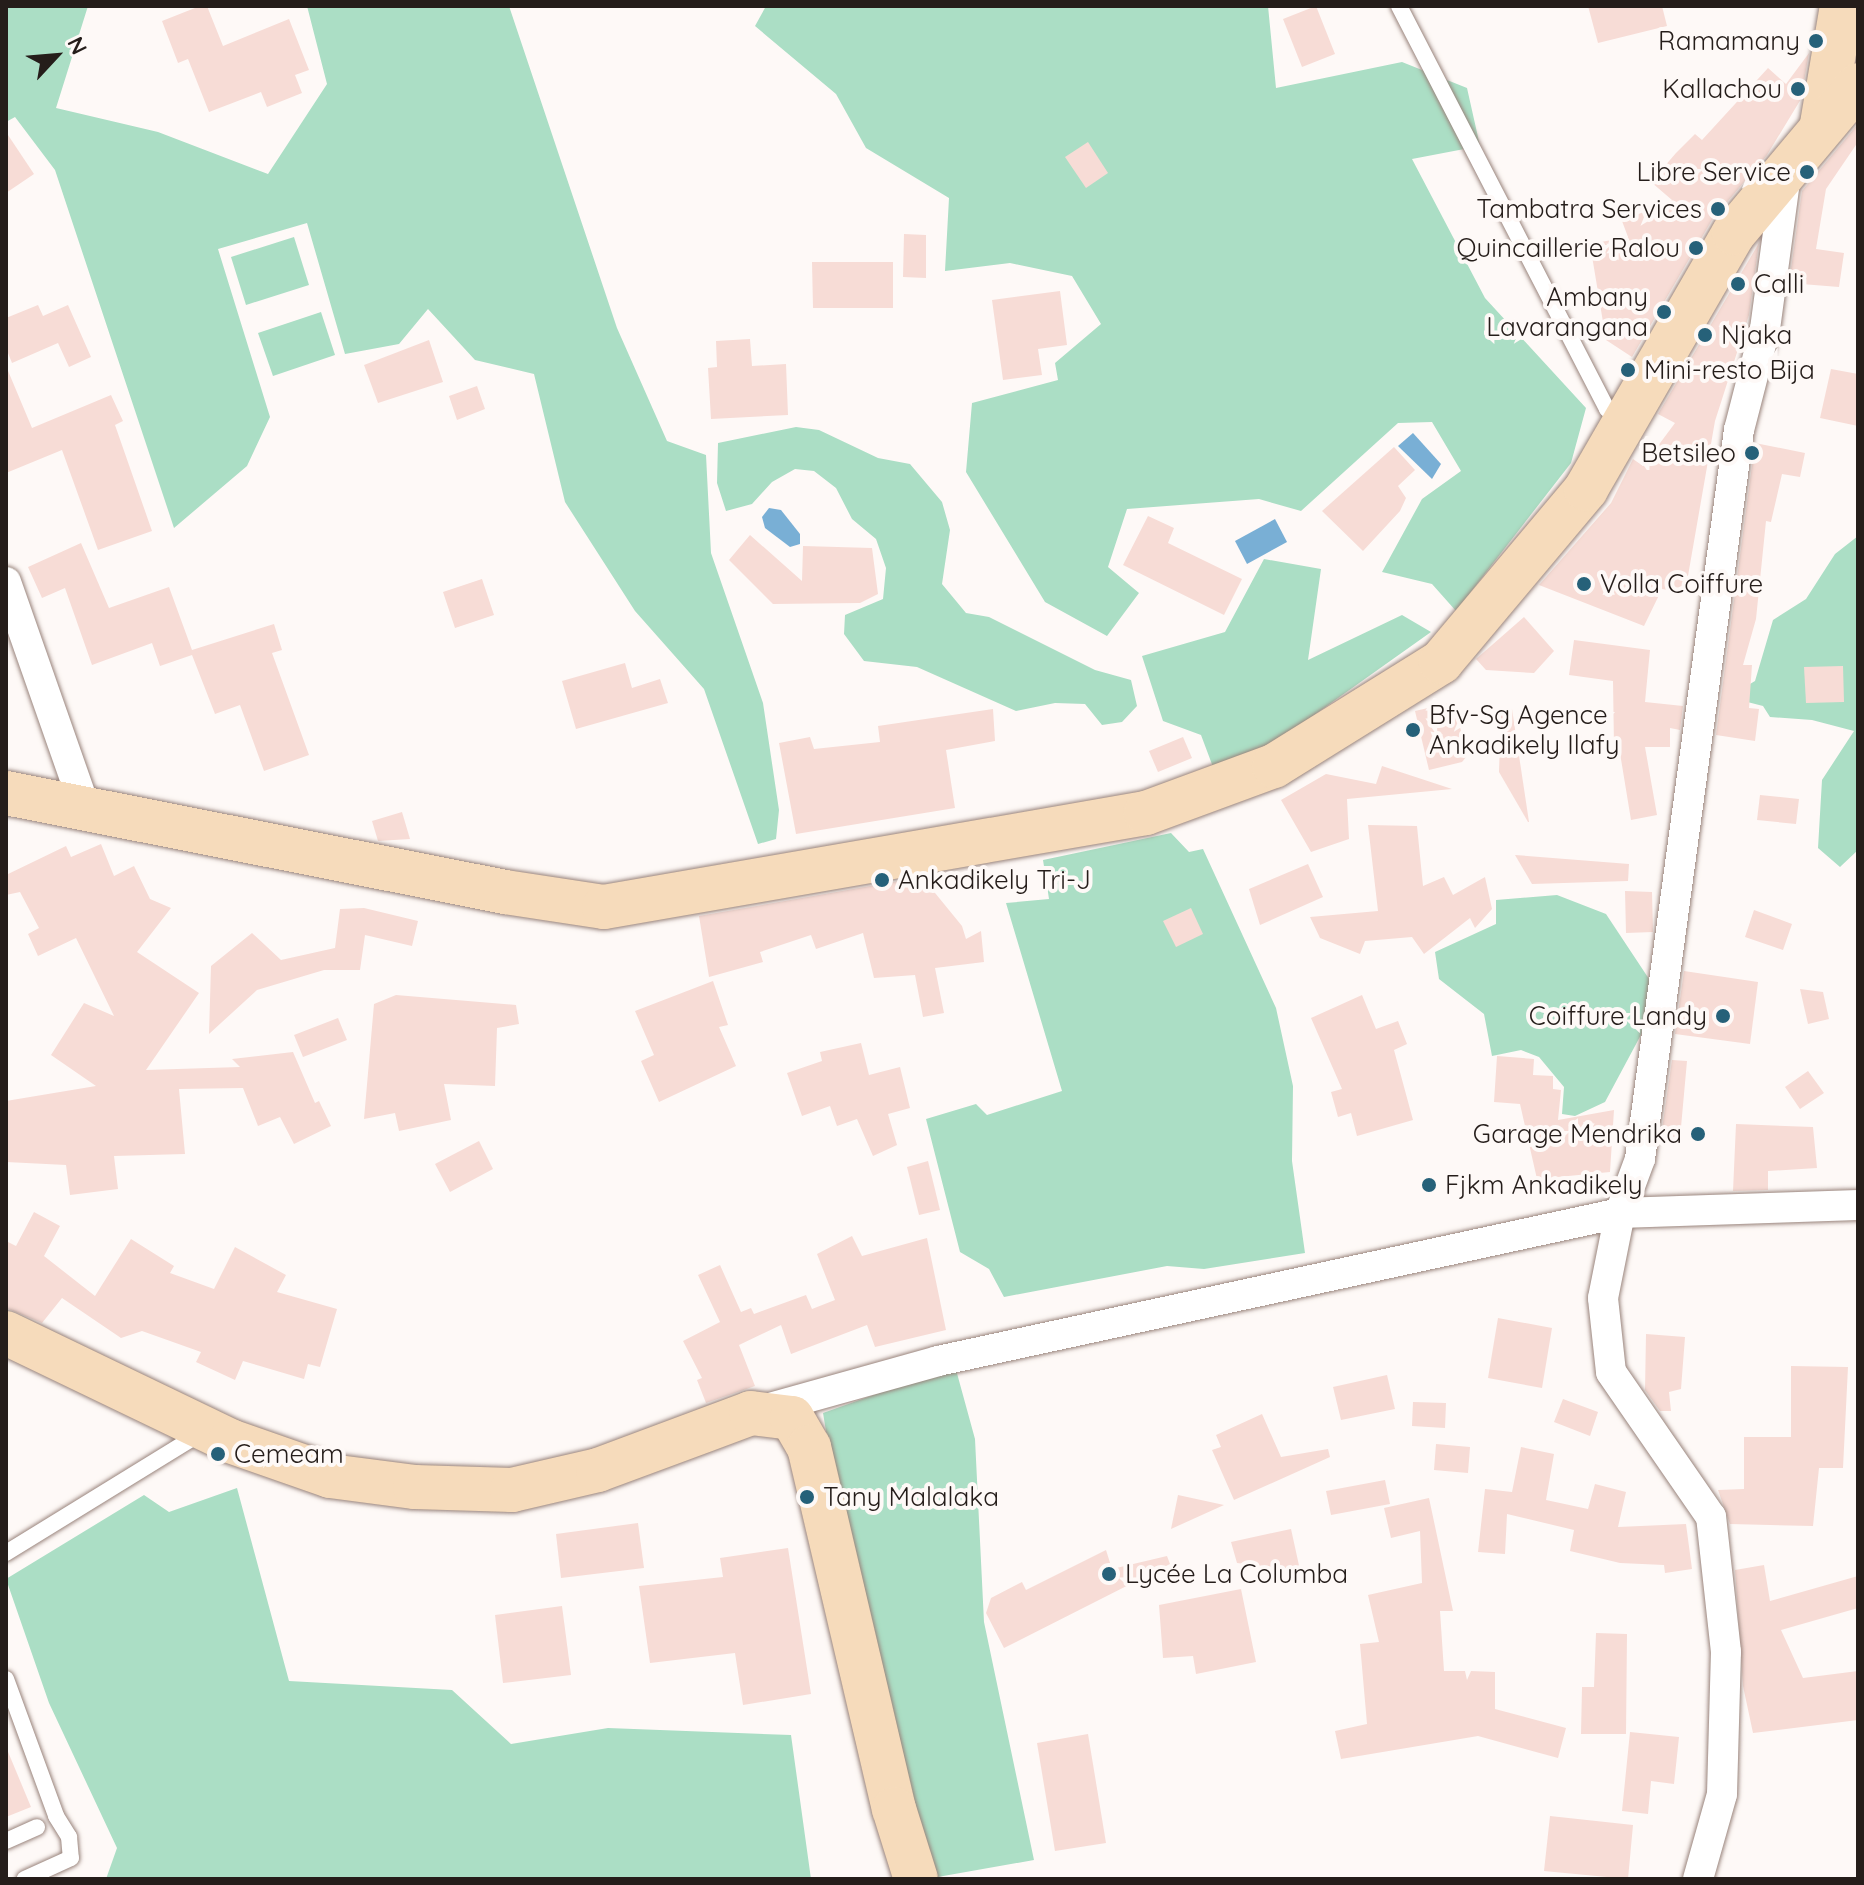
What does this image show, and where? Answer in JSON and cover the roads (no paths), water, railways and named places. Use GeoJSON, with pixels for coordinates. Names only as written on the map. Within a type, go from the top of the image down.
{"type":"FeatureCollection","features":[{"type":"Feature","properties":{"kind":"main road"},"geometry":{"type":"LineString","coordinates":[[1822,124],[1842,6]]}},
{"type":"Feature","properties":{"kind":"main road"},"geometry":{"type":"LineString","coordinates":[[6,793],[84,805],[505,892],[604,907],[1146,813],[1274,766],[1441,662],[1586,489],[1734,233],[1822,124],[1858,85]]}},
{"type":"Feature","properties":{"kind":"main road"},"geometry":{"type":"LineString","coordinates":[[6,1333],[206,1430],[330,1476],[415,1487],[512,1490],[598,1470],[751,1413],[792,1418],[809,1447],[894,1809],[916,1879]]}},
{"type":"Feature","properties":{"kind":"street"},"geometry":{"type":"LineString","coordinates":[[1698,1879],[1722,1794],[1726,1652],[1711,1517],[1611,1372],[1603,1298],[1620,1213],[1640,1159],[1739,430],[1765,329],[1787,169]]}},
{"type":"Feature","properties":{"kind":"street"},"geometry":{"type":"LineString","coordinates":[[6,582],[84,805]]}},
{"type":"Feature","properties":{"kind":"street"},"geometry":{"type":"LineString","coordinates":[[751,1413],[938,1361],[1620,1213],[1858,1205]]}},
{"type":"Feature","properties":{"kind":"lane"},"geometry":{"type":"LineString","coordinates":[[1399,6],[1607,409],[1625,422]]}},
{"type":"Feature","properties":{"kind":"lane"},"geometry":{"type":"LineString","coordinates":[[6,1553],[206,1430]]}},
{"type":"Feature","properties":{"kind":"lane"},"geometry":{"type":"LineString","coordinates":[[6,1679],[70,1848],[71,1858],[25,1879]]}},
{"type":"Feature","properties":{"kind":"lane"},"geometry":{"type":"LineString","coordinates":[[6,1841],[37,1827]]}},
{"type":"Feature","properties":{"kind":"water"},"geometry":{"type":"Polygon","coordinates":[[[1413,433],[1441,464],[1432,479],[1398,446],[1413,433]]]}},
{"type":"Feature","properties":{"kind":"water"},"geometry":{"type":"Polygon","coordinates":[[[769,508],[781,510],[800,534],[800,544],[790,547],[765,528],[762,517],[769,508]]]}},
{"type":"Feature","properties":{"kind":"water"},"geometry":{"type":"Polygon","coordinates":[[[1275,519],[1287,542],[1247,564],[1235,541],[1275,519]]]}},
{"type":"Feature","properties":{"kind":"place","name":"Ramamany"},"geometry":{"type":"Point","coordinates":[1816,41]}},
{"type":"Feature","properties":{"kind":"place","name":"Kallachou"},"geometry":{"type":"Point","coordinates":[1798,89]}},
{"type":"Feature","properties":{"kind":"place","name":"Libre Service"},"geometry":{"type":"Point","coordinates":[1807,172]}},
{"type":"Feature","properties":{"kind":"place","name":"Tambatra Services"},"geometry":{"type":"Point","coordinates":[1718,209]}},
{"type":"Feature","properties":{"kind":"place","name":"Quincaillerie Ralou"},"geometry":{"type":"Point","coordinates":[1696,248]}},
{"type":"Feature","properties":{"kind":"place","name":"Calli"},"geometry":{"type":"Point","coordinates":[1738,284]}},
{"type":"Feature","properties":{"kind":"place","name":"Ambany Lavarangana"},"geometry":{"type":"Point","coordinates":[1664,312]}},
{"type":"Feature","properties":{"kind":"place","name":"Njaka"},"geometry":{"type":"Point","coordinates":[1705,335]}},
{"type":"Feature","properties":{"kind":"place","name":"Mini-resto Bija"},"geometry":{"type":"Point","coordinates":[1628,370]}},
{"type":"Feature","properties":{"kind":"place","name":"Betsileo"},"geometry":{"type":"Point","coordinates":[1752,453]}},
{"type":"Feature","properties":{"kind":"place","name":"Volla Coiffure"},"geometry":{"type":"Point","coordinates":[1584,584]}},
{"type":"Feature","properties":{"kind":"place","name":"Bfv-Sg Agence Ankadikely Ilafy"},"geometry":{"type":"Point","coordinates":[1413,730]}},
{"type":"Feature","properties":{"kind":"place","name":"Ankadikely Tri-J"},"geometry":{"type":"Point","coordinates":[882,880]}},
{"type":"Feature","properties":{"kind":"place","name":"Coiffure Landy"},"geometry":{"type":"Point","coordinates":[1723,1016]}},
{"type":"Feature","properties":{"kind":"place","name":"Garage Mendrika"},"geometry":{"type":"Point","coordinates":[1698,1134]}},
{"type":"Feature","properties":{"kind":"place","name":"Fjkm Ankadikely"},"geometry":{"type":"Point","coordinates":[1429,1185]}},
{"type":"Feature","properties":{"kind":"place","name":"Cemeam"},"geometry":{"type":"Point","coordinates":[218,1454]}},
{"type":"Feature","properties":{"kind":"place","name":"Tany Malalaka"},"geometry":{"type":"Point","coordinates":[807,1497]}},
{"type":"Feature","properties":{"kind":"place","name":"Lycée La Columba"},"geometry":{"type":"Point","coordinates":[1109,1574]}}]}
